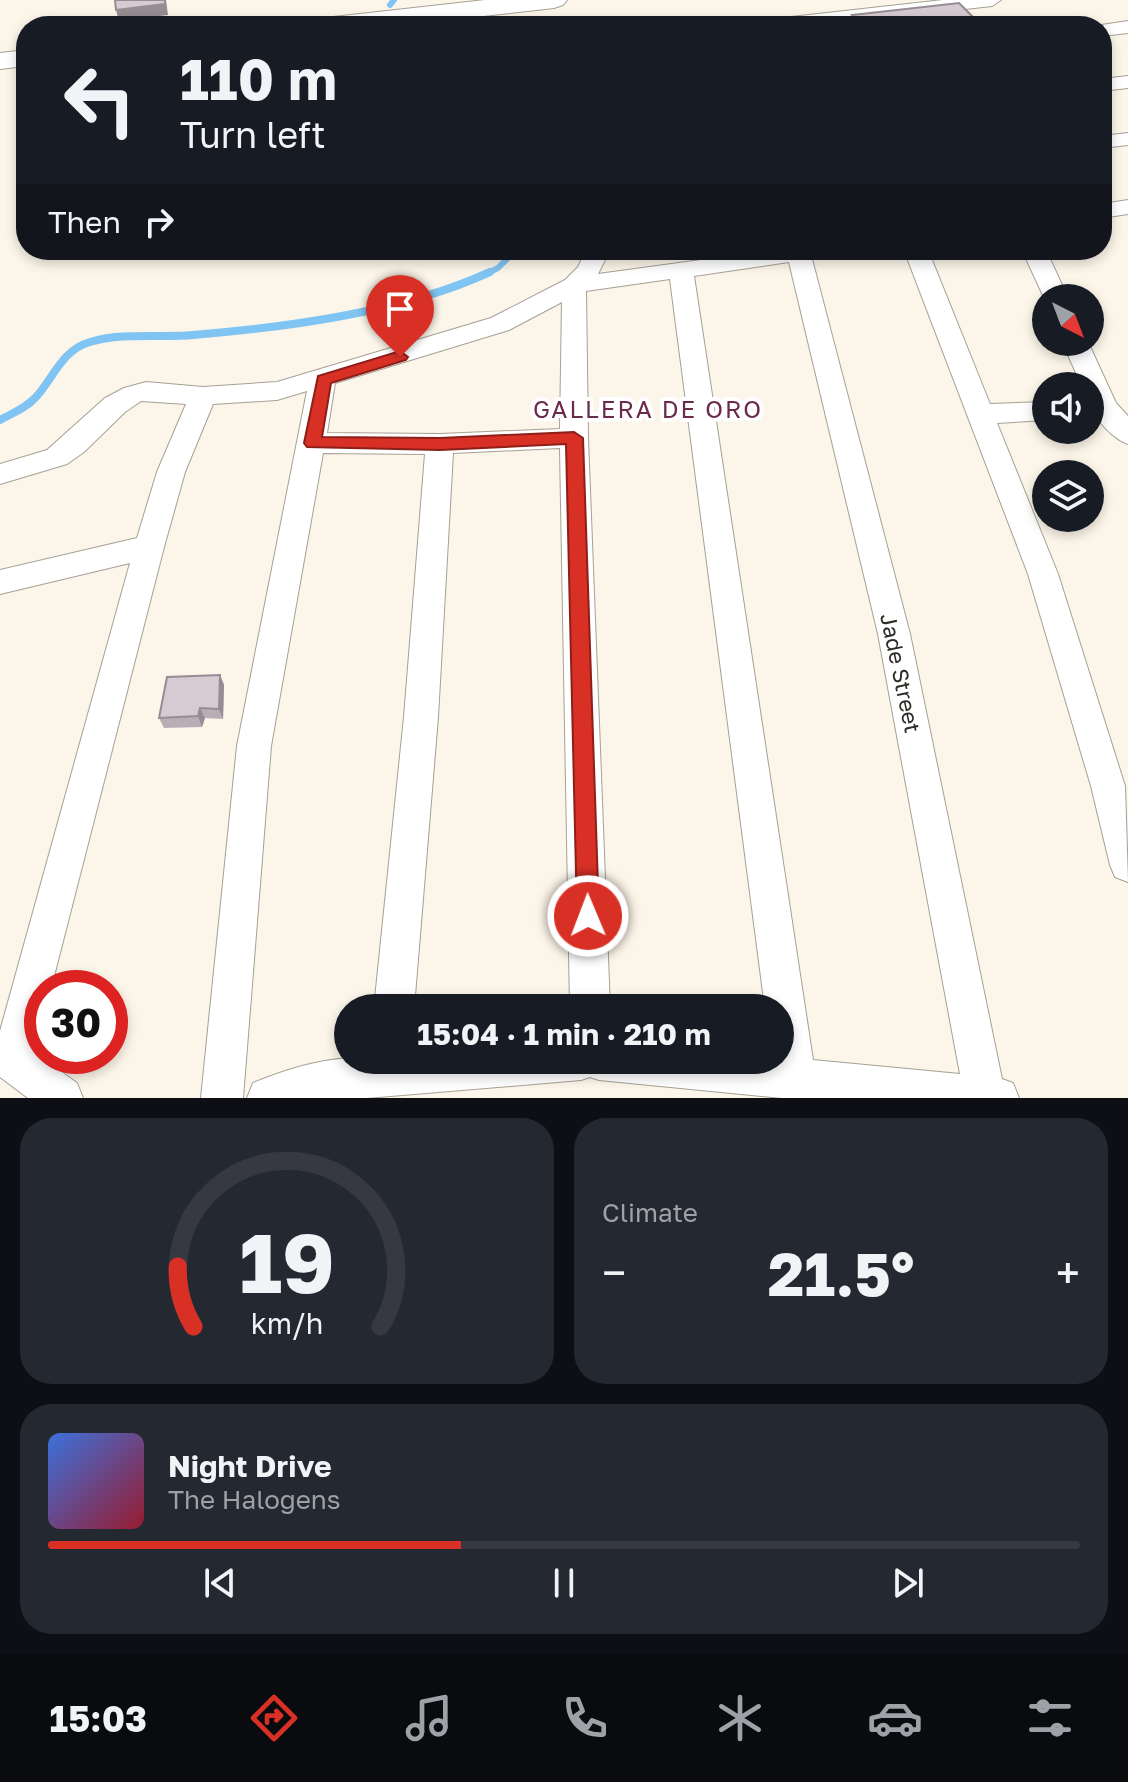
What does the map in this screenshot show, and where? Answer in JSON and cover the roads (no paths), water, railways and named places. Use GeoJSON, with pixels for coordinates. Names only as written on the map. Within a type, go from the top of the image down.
{"type":"FeatureCollection","features":[{"type":"Feature","properties":{"kind":"main road"},"geometry":{"type":"LineString","coordinates":[[412,16],[554,0]]}},
{"type":"Feature","properties":{"kind":"street"},"geometry":{"type":"LineString","coordinates":[[872,16],[992,0]]}},
{"type":"Feature","properties":{"kind":"street"},"geometry":{"type":"LineString","coordinates":[[0,474],[57,457],[74,445],[115,405],[133,394],[159,391],[203,396],[277,391],[323,379],[500,324],[574,285],[589,270],[594,260]]}},
{"type":"Feature","properties":{"kind":"street"},"geometry":{"type":"LineString","coordinates":[[574,285],[754,260]]}},
{"type":"Feature","properties":{"kind":"street","name":"Jade Street"},"geometry":{"type":"LineString","coordinates":[[815,260],[992,1097]]}},
{"type":"Feature","properties":{"kind":"street"},"geometry":{"type":"LineString","coordinates":[[920,260],[1043,574],[1108,786],[1128,865]]}},
{"type":"Feature","properties":{"kind":"street"},"geometry":{"type":"LineString","coordinates":[[1039,260],[1050,284]]}},
{"type":"Feature","properties":{"kind":"street"},"geometry":{"type":"LineString","coordinates":[[681,270],[795,1078]]}},
{"type":"Feature","properties":{"kind":"street"},"geometry":{"type":"LineString","coordinates":[[574,285],[574,438],[590,994]]}},
{"type":"Feature","properties":{"kind":"street"},"geometry":{"type":"LineString","coordinates":[[222,1098],[254,746],[323,379]]}},
{"type":"Feature","properties":{"kind":"street"},"geometry":{"type":"LineString","coordinates":[[62,1098],[6,1056],[94,763],[171,472],[203,396]]}},
{"type":"Feature","properties":{"kind":"street"},"geometry":{"type":"LineString","coordinates":[[979,414],[1032,412]]}},
{"type":"Feature","properties":{"kind":"street"},"geometry":{"type":"LineString","coordinates":[[1104,413],[1128,434]]}},
{"type":"Feature","properties":{"kind":"street"},"geometry":{"type":"LineString","coordinates":[[313,443],[440,444],[574,438]]}},
{"type":"Feature","properties":{"kind":"street"},"geometry":{"type":"LineString","coordinates":[[395,994],[421,717],[440,444]]}},
{"type":"Feature","properties":{"kind":"street"},"geometry":{"type":"LineString","coordinates":[[0,583],[149,547]]}},
{"type":"Feature","properties":{"kind":"street"},"geometry":{"type":"LineString","coordinates":[[268,1098],[311,1082],[353,1074]]}},
{"type":"Feature","properties":{"kind":"street"},"geometry":{"type":"LineString","coordinates":[[751,1074],[992,1097]]}},
{"type":"Feature","properties":{"kind":"waterway"},"geometry":{"type":"LineString","coordinates":[[390,5],[394,0]]}},
{"type":"Feature","properties":{"kind":"waterway"},"geometry":{"type":"LineString","coordinates":[[490,272],[506,260]]}},
{"type":"Feature","properties":{"kind":"waterway"},"geometry":{"type":"LineString","coordinates":[[0,420],[32,401],[65,358],[90,342],[115,337],[230,332],[345,316],[420,298],[490,272]]}},
{"type":"Feature","properties":{"kind":"waterway"},"geometry":{"type":"LineString","coordinates":[[486,274],[490,272]]}},
{"type":"Feature","properties":{"kind":"district","name":"GALLERA DE ORO"},"geometry":{"type":"Point","coordinates":[648,408]}}]}
